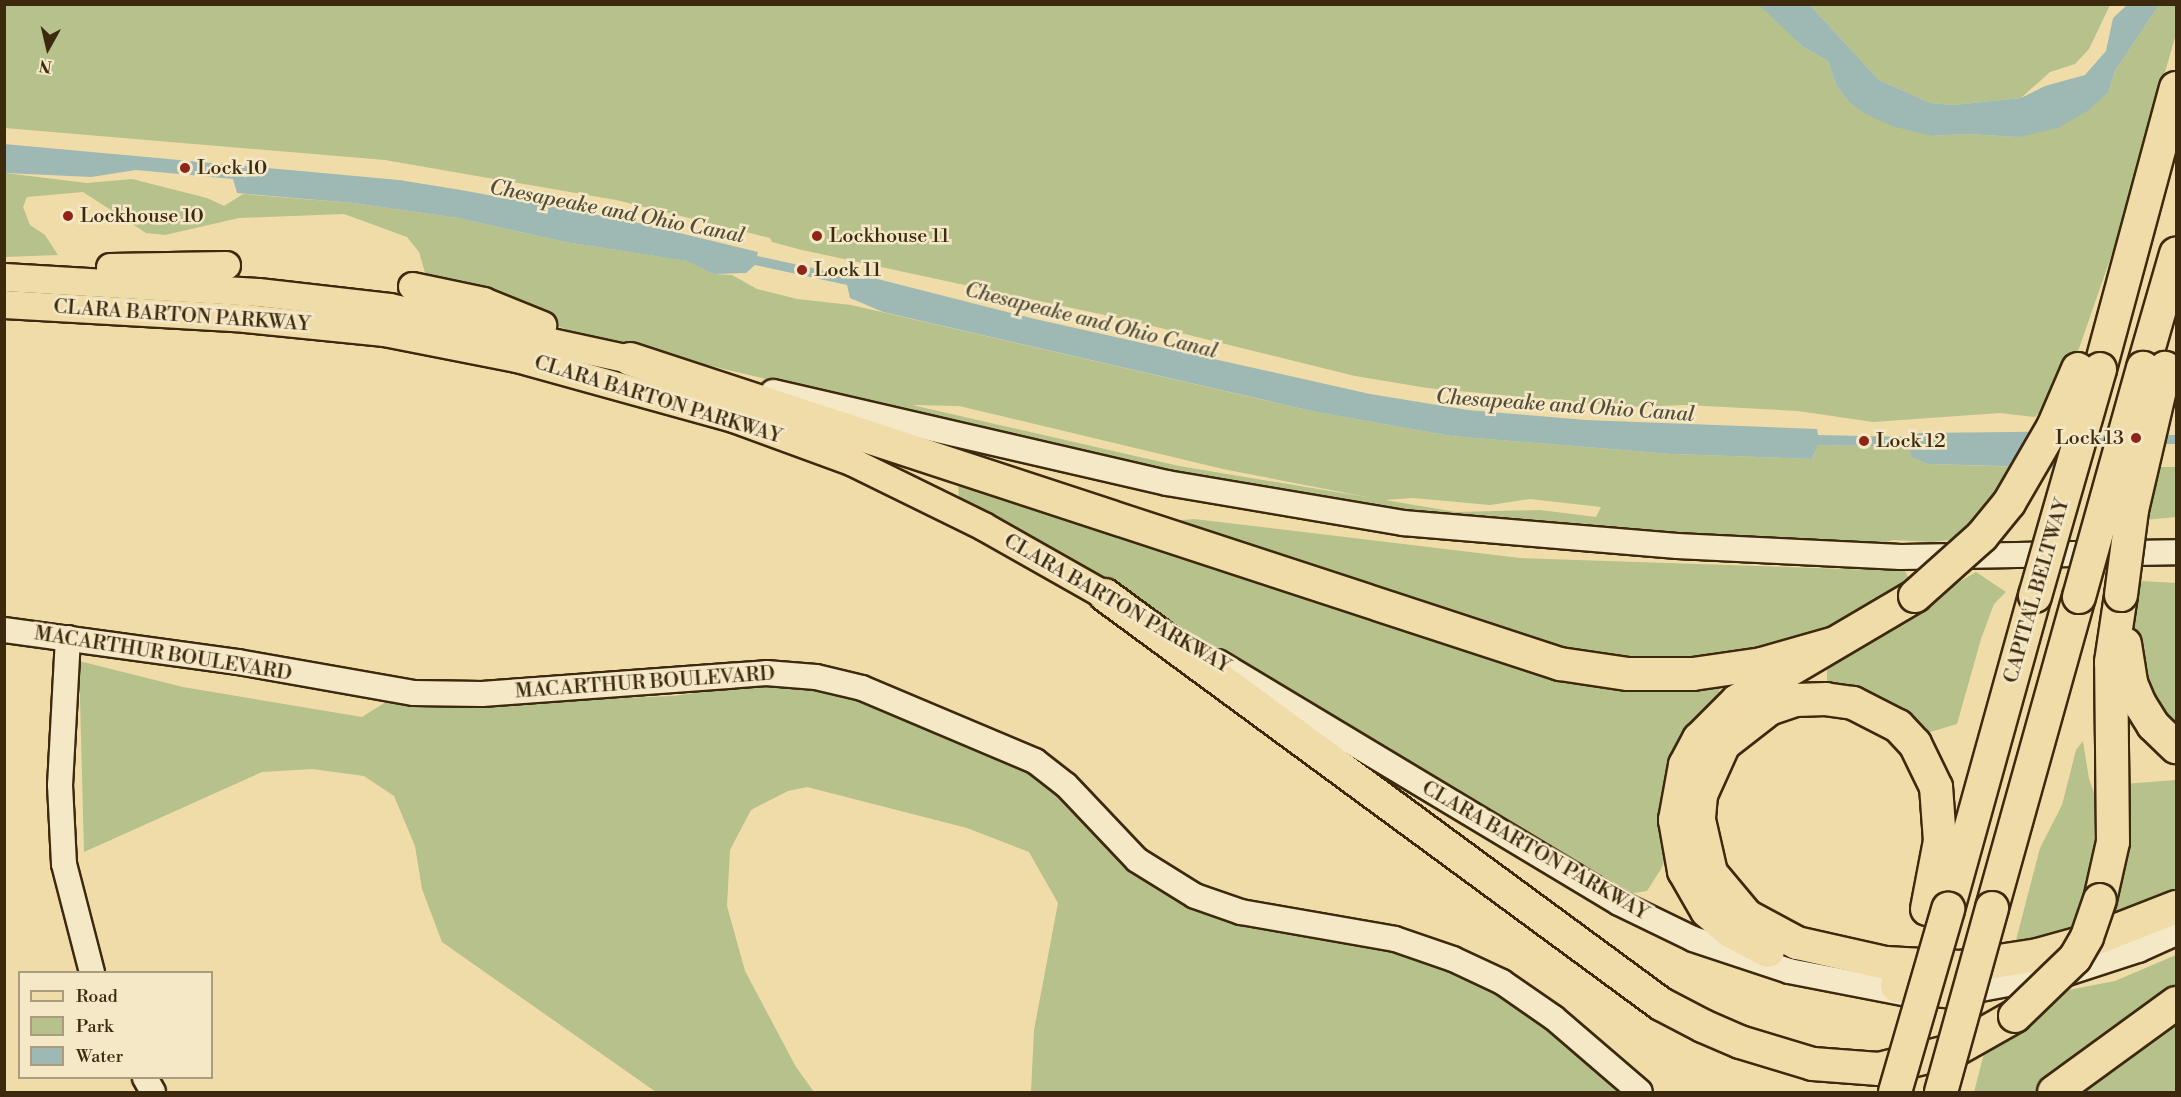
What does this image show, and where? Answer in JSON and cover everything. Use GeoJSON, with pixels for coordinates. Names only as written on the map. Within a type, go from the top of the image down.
{"type":"FeatureCollection","features":[{"type":"Feature","properties":{"kind":"highway"},"geometry":{"type":"LineString","coordinates":[[1962,993],[1852,978],[1757,947],[1707,911],[1684,871],[1677,848],[1676,795],[1685,765],[1699,739],[1737,701],[1915,596],[1975,543],[2009,503],[2089,369],[2156,159],[2176,88]]}},
{"type":"Feature","properties":{"kind":"highway"},"geometry":{"type":"LineString","coordinates":[[1105,595],[1661,1004],[1740,1042],[1813,1065],[1879,1069],[1955,1050],[2015,1016],[2075,958],[2088,937],[2100,900],[2113,842],[2111,662],[2154,368],[2176,254]]}},
{"type":"Feature","properties":{"kind":"highway"},"geometry":{"type":"LineString","coordinates":[[1941,1092],[2079,597],[2176,305]]}},
{"type":"Feature","properties":{"kind":"highway"},"geometry":{"type":"LineString","coordinates":[[630,359],[1560,664],[1628,674],[1694,674],[1762,664],[1832,644]]}},
{"type":"Feature","properties":{"kind":"highway","name":"CAPITAL BELTWAY"},"geometry":{"type":"LineString","coordinates":[[1895,1092],[1937,909],[2035,596],[2089,369]]}},
{"type":"Feature","properties":{"kind":"highway"},"geometry":{"type":"LineString","coordinates":[[2121,596],[2131,683],[2153,725],[2176,747]]}},
{"type":"Feature","properties":{"kind":"highway"},"geometry":{"type":"LineString","coordinates":[[1888,1092],[1937,909],[1940,841],[1936,787],[1915,744],[1898,726],[1853,703],[1826,699],[1795,700],[1769,710],[1724,744],[1701,795],[1698,820],[1708,866],[1726,895],[1747,916],[1797,943],[1886,963],[1960,967],[2038,955],[2092,940],[2176,907]]}},
{"type":"Feature","properties":{"kind":"highway"},"geometry":{"type":"LineString","coordinates":[[2054,1092],[2176,1003]]}},
{"type":"Feature","properties":{"kind":"main road"},"geometry":{"type":"LineString","coordinates":[[4,271],[226,265]]}},
{"type":"Feature","properties":{"kind":"main road","name":"CLARA BARTON PARKWAY"},"geometry":{"type":"LineString","coordinates":[[4,278],[258,292],[389,307],[630,359],[1167,483],[1403,523],[1677,546],[1890,556],[2176,552]]}},
{"type":"Feature","properties":{"kind":"main road"},"geometry":{"type":"LineString","coordinates":[[412,286],[483,301],[630,359]]}},
{"type":"Feature","properties":{"kind":"main road","name":"CLARA BARTON PARKWAY"},"geometry":{"type":"LineString","coordinates":[[4,304],[245,318],[384,332],[517,357],[733,418],[853,462],[983,526],[1105,595],[1619,903],[1693,939],[1789,971],[1850,985],[1926,996],[1962,993],[2067,973],[2138,950],[2176,933]]}},
{"type":"Feature","properties":{"kind":"main road","name":"MACARTHUR BOULEVARD"},"geometry":{"type":"LineString","coordinates":[[4,630],[68,638],[414,693],[482,694],[766,673],[816,677],[862,688],[1035,761],[1066,785],[1137,860],[1195,896],[1241,912],[1395,939],[1453,959],[1502,982],[1554,1018],[1640,1092]]}},
{"type":"Feature","properties":{"kind":"main road"},"geometry":{"type":"LineString","coordinates":[[68,638],[60,785],[64,864],[92,971]]}},
{"type":"Feature","properties":{"kind":"green space"},"geometry":{"type":"Polygon","coordinates":[[[1759,4],[1803,47],[1828,61],[1836,85],[1849,102],[1931,136],[1966,134],[2018,137],[2109,91],[2115,71],[2159,5],[2176,5],[2176,34],[2115,245],[2066,386],[2035,417],[2000,413],[1873,422],[1798,411],[1687,405],[1629,407],[1427,388],[1355,376],[1128,320],[802,250],[772,242],[770,238],[616,200],[385,160],[5,128],[5,5],[1759,4]]]}},
{"type":"Feature","properties":{"kind":"green space"},"geometry":{"type":"Polygon","coordinates":[[[1810,5],[2110,5],[2089,49],[2075,64],[2050,72],[2021,98],[1953,105],[1931,103],[1879,80],[1810,5]]]}},
{"type":"Feature","properties":{"kind":"green space"},"geometry":{"type":"Polygon","coordinates":[[[5,173],[87,183],[132,179],[207,198],[224,206],[243,194],[353,203],[458,218],[565,242],[688,261],[714,274],[732,275],[757,289],[797,299],[851,305],[1316,412],[1451,436],[1671,454],[1812,459],[1818,445],[1910,447],[1911,457],[1927,464],[2023,467],[1967,538],[1933,542],[1893,540],[1872,546],[1465,523],[1208,483],[584,336],[426,276],[419,252],[407,237],[344,214],[239,218],[165,235],[146,233],[83,192],[27,197],[23,207],[30,225],[45,235],[58,255],[5,257],[5,173]],[[912,405],[1179,466],[1372,498],[1223,469],[959,406],[912,405]],[[1413,498],[1385,500],[1456,512],[1540,510],[1596,517],[1601,507],[1530,499],[1490,505],[1413,498]]]}},
{"type":"Feature","properties":{"kind":"green space"},"geometry":{"type":"Polygon","coordinates":[[[2155,467],[2176,467],[2176,517],[2145,520],[2155,467]]]}},
{"type":"Feature","properties":{"kind":"green space"},"geometry":{"type":"Polygon","coordinates":[[[958,482],[1683,688],[1719,687],[1720,699],[1670,773],[1659,809],[1669,851],[1661,869],[1647,891],[1623,895],[959,499],[958,482]]]}},
{"type":"Feature","properties":{"kind":"green space"},"geometry":{"type":"Polygon","coordinates":[[[1194,519],[1520,558],[1905,571],[1912,585],[1855,621],[1716,664],[1582,657],[1172,521],[1194,519]]]}},
{"type":"Feature","properties":{"kind":"green space"},"geometry":{"type":"Polygon","coordinates":[[[1976,572],[2006,592],[1994,604],[1981,639],[1957,724],[1927,733],[1827,684],[1827,670],[1846,649],[1976,572]]]}},
{"type":"Feature","properties":{"kind":"green space"},"geometry":{"type":"Polygon","coordinates":[[[2141,581],[2176,583],[2176,729],[2153,700],[2137,657],[2134,610],[2141,581]]]}},
{"type":"Feature","properties":{"kind":"green space"},"geometry":{"type":"Polygon","coordinates":[[[79,661],[183,687],[362,717],[389,700],[453,705],[673,696],[775,682],[839,691],[996,752],[1050,782],[1081,811],[1120,859],[1161,892],[1184,903],[1373,941],[1483,980],[1567,1043],[1617,1092],[1031,1092],[1034,1030],[1058,903],[1029,852],[967,828],[807,787],[788,791],[751,810],[730,850],[727,906],[745,971],[796,1067],[814,1092],[656,1092],[442,942],[422,889],[415,846],[394,796],[364,776],[312,769],[262,772],[84,852],[79,661]]]}},
{"type":"Feature","properties":{"kind":"green space"},"geometry":{"type":"Polygon","coordinates":[[[2083,741],[2089,779],[2099,806],[2095,881],[2074,936],[2015,944],[2040,848],[2062,805],[2076,750],[2083,741]]]}},
{"type":"Feature","properties":{"kind":"green space"},"geometry":{"type":"Polygon","coordinates":[[[2176,780],[2176,897],[2110,919],[2121,882],[2124,784],[2176,780]]]}},
{"type":"Feature","properties":{"kind":"green space"},"geometry":{"type":"Polygon","coordinates":[[[2176,955],[2176,990],[2038,1092],[1974,1092],[1986,1046],[2009,1035],[2068,990],[2115,981],[2176,955]]]}},
{"type":"Feature","properties":{"kind":"green space"},"geometry":{"type":"Polygon","coordinates":[[[2176,1023],[2176,1092],[2083,1092],[2137,1048],[2176,1023]]]}},
{"type":"Feature","properties":{"kind":"water"},"geometry":{"type":"Polygon","coordinates":[[[1759,5],[1810,5],[1879,80],[1931,103],[1953,105],[2021,98],[2045,86],[2085,75],[2106,51],[2113,18],[2127,5],[2159,5],[2115,71],[2109,91],[2089,110],[2058,128],[2018,137],[1966,134],[1931,136],[1892,126],[1864,113],[1849,102],[1836,85],[1828,61],[1803,47],[1759,5]]]}},
{"type":"Feature","properties":{"kind":"water"},"geometry":{"type":"Polygon","coordinates":[[[4,144],[399,180],[461,190],[630,221],[758,252],[757,256],[849,276],[850,272],[1035,319],[1370,394],[1468,410],[1586,420],[1817,429],[1818,435],[1910,437],[1919,433],[2093,431],[2096,436],[2176,435],[2176,444],[2097,445],[2069,468],[1927,464],[1911,457],[1909,447],[1818,445],[1812,459],[1671,454],[1451,436],[1316,412],[883,312],[850,298],[847,285],[755,265],[746,273],[714,274],[687,261],[565,242],[458,218],[353,203],[237,193],[233,179],[136,170],[91,177],[5,173],[4,144]]]}},
{"type":"Feature","properties":{"kind":"place","name":"Lock 10"},"geometry":{"type":"Point","coordinates":[185,168]}},
{"type":"Feature","properties":{"kind":"place","name":"Lockhouse 10"},"geometry":{"type":"Point","coordinates":[68,216]}},
{"type":"Feature","properties":{"kind":"place","name":"Lockhouse 11"},"geometry":{"type":"Point","coordinates":[817,236]}},
{"type":"Feature","properties":{"kind":"place","name":"Lock 11"},"geometry":{"type":"Point","coordinates":[802,270]}},
{"type":"Feature","properties":{"kind":"place","name":"Lock 13"},"geometry":{"type":"Point","coordinates":[2136,438]}},
{"type":"Feature","properties":{"kind":"place","name":"Lock 12"},"geometry":{"type":"Point","coordinates":[1864,441]}},
{"type":"Feature","properties":{"kind":"water label","name":"Chesapeake and Ohio Canal"},"geometry":{"type":"Point","coordinates":[617,212]}},
{"type":"Feature","properties":{"kind":"water label","name":"Chesapeake and Ohio Canal"},"geometry":{"type":"Point","coordinates":[1091,321]}},
{"type":"Feature","properties":{"kind":"water label","name":"Chesapeake and Ohio Canal"},"geometry":{"type":"Point","coordinates":[1565,406]}}]}
